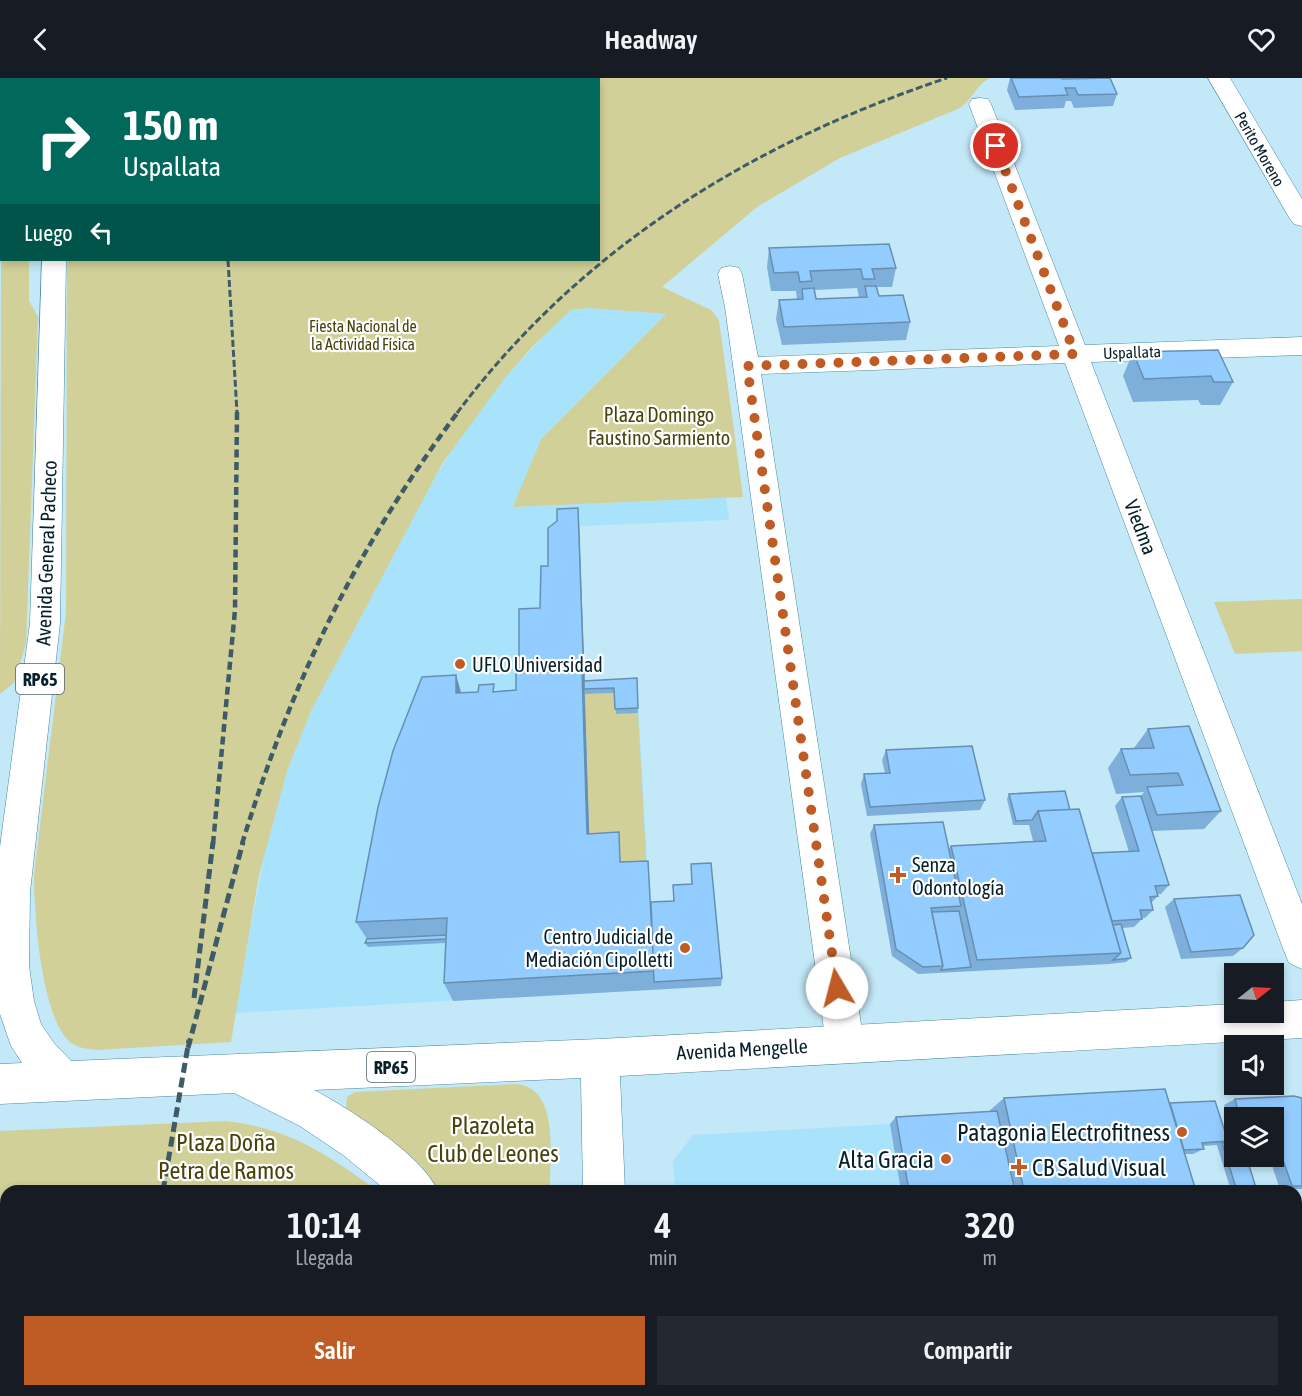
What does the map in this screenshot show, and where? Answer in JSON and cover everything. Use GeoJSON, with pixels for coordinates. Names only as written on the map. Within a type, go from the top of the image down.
{"type":"FeatureCollection","features":[{"type":"Feature","properties":{"kind":"street","name":"Perito Moreno"},"geometry":{"type":"LineString","coordinates":[[1219,78],[1302,219]]}},
{"type":"Feature","properties":{"kind":"street","name":"Viedma"},"geometry":{"type":"LineString","coordinates":[[980,104],[1302,951]]}},
{"type":"Feature","properties":{"kind":"street","name":"Avenida General Pacheco"},"geometry":{"type":"LineString","coordinates":[[54,261],[47,590],[42,667],[14,775],[10,966],[15,1001],[26,1033],[40,1058],[63,1082]]}},
{"type":"Feature","properties":{"kind":"street"},"geometry":{"type":"LineString","coordinates":[[730,274],[736,290],[845,1044]]}},
{"type":"Feature","properties":{"kind":"street","name":"Uspallata"},"geometry":{"type":"LineString","coordinates":[[747,366],[1302,346]]}},
{"type":"Feature","properties":{"kind":"street","name":"Avenida Mengelle"},"geometry":{"type":"LineString","coordinates":[[63,1082],[600,1058],[1302,1019]]}},
{"type":"Feature","properties":{"kind":"street"},"geometry":{"type":"LineString","coordinates":[[600,1058],[604,1185]]}},
{"type":"Feature","properties":{"kind":"street"},"geometry":{"type":"LineString","coordinates":[[232,1074],[280,1091],[320,1114],[363,1144],[410,1185]]}},
{"type":"Feature","properties":{"kind":"street"},"geometry":{"type":"LineString","coordinates":[[0,1084],[63,1082]]}},
{"type":"Feature","properties":{"kind":"shaded area","name":"UFLO Universidad"},"geometry":{"type":"Polygon","coordinates":[[[588,308],[666,314],[541,439],[514,507],[726,498],[729,520],[580,526],[584,686],[637,684],[654,989],[235,1013],[267,840],[287,771],[311,711],[425,493],[467,426],[504,379],[552,327],[571,310],[588,308]]]}},
{"type":"Feature","properties":{"kind":"shaded area"},"geometry":{"type":"Polygon","coordinates":[[[890,1124],[900,1185],[675,1185],[673,1161],[693,1135],[890,1124]]]}},
{"type":"Feature","properties":{"kind":"green space"},"geometry":{"type":"Polygon","coordinates":[[[600,78],[990,78],[960,108],[840,158],[757,207],[662,287],[711,310],[719,320],[743,497],[513,507],[541,439],[666,314],[588,308],[571,310],[532,347],[504,379],[442,464],[311,711],[287,771],[259,875],[231,1042],[86,1049],[70,1042],[60,1029],[52,1011],[41,963],[34,875],[66,612],[67,261],[600,261],[600,78]]]}},
{"type":"Feature","properties":{"kind":"green space"},"geometry":{"type":"Polygon","coordinates":[[[1,261],[29,261],[29,301],[38,317],[26,644],[14,683],[0,694],[1,261]]]}},
{"type":"Feature","properties":{"kind":"green space"},"geometry":{"type":"Polygon","coordinates":[[[1302,599],[1302,651],[1235,654],[1214,602],[1302,599]]]}},
{"type":"Feature","properties":{"kind":"green space"},"geometry":{"type":"Polygon","coordinates":[[[615,693],[616,714],[638,713],[647,875],[590,857],[585,694],[615,693]]]}},
{"type":"Feature","properties":{"kind":"green space","name":"Plazoleta Club de Leones"},"geometry":{"type":"Polygon","coordinates":[[[516,1084],[530,1088],[540,1098],[550,1127],[550,1185],[434,1185],[346,1109],[347,1097],[355,1092],[516,1084]]]}},
{"type":"Feature","properties":{"kind":"green space","name":"Plaza Doña Petra de Ramos"},"geometry":{"type":"Polygon","coordinates":[[[226,1121],[270,1130],[307,1145],[369,1185],[0,1185],[0,1131],[226,1121]]]}},
{"type":"Feature","properties":{"kind":"building"},"geometry":{"type":"Polygon","coordinates":[[[1011,78],[1110,78],[1117,94],[1078,95],[1075,88],[1065,88],[1068,95],[1019,97],[1011,78]]]}},
{"type":"Feature","properties":{"kind":"building"},"geometry":{"type":"Polygon","coordinates":[[[889,244],[896,268],[872,269],[875,279],[863,279],[861,269],[810,271],[812,281],[800,282],[798,272],[774,273],[769,248],[889,244]]]}},
{"type":"Feature","properties":{"kind":"building"},"geometry":{"type":"Polygon","coordinates":[[[865,286],[876,286],[879,296],[903,295],[910,322],[784,327],[779,300],[803,299],[802,289],[814,288],[816,299],[867,297],[865,286]]]}},
{"type":"Feature","properties":{"kind":"building"},"geometry":{"type":"Polygon","coordinates":[[[1218,350],[1233,382],[1214,382],[1211,376],[1144,379],[1133,352],[1218,350]]]}},
{"type":"Feature","properties":{"kind":"building"},"geometry":{"type":"Polygon","coordinates":[[[578,508],[584,681],[582,670],[519,672],[519,609],[540,608],[541,566],[548,566],[548,528],[557,521],[557,509],[578,508]]]}},
{"type":"Feature","properties":{"kind":"building"},"geometry":{"type":"Polygon","coordinates":[[[582,670],[587,834],[619,832],[620,862],[648,861],[654,971],[444,983],[447,918],[356,922],[378,807],[393,751],[422,677],[456,675],[456,693],[478,692],[479,685],[494,684],[493,692],[516,690],[516,673],[582,670]]]}},
{"type":"Feature","properties":{"kind":"building"},"geometry":{"type":"Polygon","coordinates":[[[637,678],[638,708],[615,709],[614,688],[584,689],[584,681],[637,678]]]}},
{"type":"Feature","properties":{"kind":"building"},"geometry":{"type":"Polygon","coordinates":[[[1189,726],[1221,811],[1157,815],[1147,787],[1183,785],[1178,773],[1130,775],[1121,749],[1154,748],[1148,729],[1189,726]]]}},
{"type":"Feature","properties":{"kind":"building"},"geometry":{"type":"Polygon","coordinates":[[[972,746],[985,800],[870,807],[864,774],[890,773],[886,750],[972,746]]]}},
{"type":"Feature","properties":{"kind":"building"},"geometry":{"type":"Polygon","coordinates":[[[1065,791],[1070,810],[1038,811],[1032,820],[1016,821],[1009,794],[1065,791]]]}},
{"type":"Feature","properties":{"kind":"building"},"geometry":{"type":"Polygon","coordinates":[[[1141,796],[1169,885],[1155,886],[1158,896],[1150,897],[1153,910],[1140,910],[1142,919],[1112,921],[1092,853],[1139,851],[1122,797],[1141,796]]]}},
{"type":"Feature","properties":{"kind":"building"},"geometry":{"type":"Polygon","coordinates":[[[1079,809],[1121,953],[977,960],[951,846],[1046,841],[1038,811],[1079,809]]]}},
{"type":"Feature","properties":{"kind":"building"},"geometry":{"type":"Polygon","coordinates":[[[943,822],[961,906],[931,908],[943,966],[923,967],[896,949],[874,825],[943,822]]]}},
{"type":"Feature","properties":{"kind":"building","name":"Centro Judicial de Mediación Cipolletti"},"geometry":{"type":"Polygon","coordinates":[[[711,863],[722,978],[654,982],[651,902],[674,901],[673,885],[692,884],[691,864],[711,863]]]}},
{"type":"Feature","properties":{"kind":"building"},"geometry":{"type":"Polygon","coordinates":[[[1240,895],[1254,935],[1243,948],[1191,952],[1174,899],[1240,895]]]}},
{"type":"Feature","properties":{"kind":"building"},"geometry":{"type":"Polygon","coordinates":[[[959,911],[971,967],[941,970],[943,966],[932,912],[959,911]]]}},
{"type":"Feature","properties":{"kind":"building"},"geometry":{"type":"Polygon","coordinates":[[[1121,924],[1131,958],[1113,960],[1121,953],[1113,925],[1121,924]]]}},
{"type":"Feature","properties":{"kind":"building"},"geometry":{"type":"Polygon","coordinates":[[[446,935],[446,939],[365,943],[367,939],[446,935]]]}},
{"type":"Feature","properties":{"kind":"building"},"geometry":{"type":"Polygon","coordinates":[[[1165,1089],[1194,1185],[1023,1185],[1004,1098],[1165,1089]]]}},
{"type":"Feature","properties":{"kind":"building"},"geometry":{"type":"Polygon","coordinates":[[[1294,1096],[1302,1098],[1302,1185],[1292,1185],[1284,1163],[1284,1107],[1237,1107],[1235,1099],[1294,1096]]]}},
{"type":"Feature","properties":{"kind":"building"},"geometry":{"type":"Polygon","coordinates":[[[1215,1101],[1224,1129],[1224,1141],[1202,1143],[1204,1149],[1184,1150],[1170,1103],[1215,1101]]]}},
{"type":"Feature","properties":{"kind":"building","name":"Alta Gracia"},"geometry":{"type":"Polygon","coordinates":[[[997,1111],[1014,1185],[908,1185],[896,1117],[997,1111]]]}},
{"type":"Feature","properties":{"kind":"building"},"geometry":{"type":"Polygon","coordinates":[[[1230,1167],[1249,1167],[1255,1185],[1235,1185],[1230,1167]]]}},
{"type":"Feature","properties":{"kind":"railway"},"geometry":{"type":"LineString","coordinates":[[457,413],[506,354],[559,300],[616,251],[676,208],[739,169],[806,134],[875,104],[947,78]]}},
{"type":"Feature","properties":{"kind":"railway"},"geometry":{"type":"LineString","coordinates":[[228,261],[237,413]]}},
{"type":"Feature","properties":{"kind":"railway"},"geometry":{"type":"LineString","coordinates":[[242,844],[282,727],[330,618],[388,514],[458,412]]}},
{"type":"Feature","properties":{"kind":"railway"},"geometry":{"type":"LineString","coordinates":[[213,844],[235,610],[237,413]]}},
{"type":"Feature","properties":{"kind":"railway"},"geometry":{"type":"LineString","coordinates":[[194,998],[213,842]]}},
{"type":"Feature","properties":{"kind":"railway"},"geometry":{"type":"LineString","coordinates":[[188,1048],[243,842]]}},
{"type":"Feature","properties":{"kind":"railway"},"geometry":{"type":"LineString","coordinates":[[164,1185],[189,1040]]}},
{"type":"Feature","properties":{"kind":"place","name":"UFLO Universidad"},"geometry":{"type":"Point","coordinates":[460,664]}},
{"type":"Feature","properties":{"kind":"place","name":"Senza Odontología"},"geometry":{"type":"Point","coordinates":[898,875]}},
{"type":"Feature","properties":{"kind":"place","name":"Centro Judicial de Mediación Cipolletti"},"geometry":{"type":"Point","coordinates":[685,948]}},
{"type":"Feature","properties":{"kind":"place","name":"Patagonia Electrofitness"},"geometry":{"type":"Point","coordinates":[1182,1132]}},
{"type":"Feature","properties":{"kind":"place","name":"Alta Gracia"},"geometry":{"type":"Point","coordinates":[946,1159]}},
{"type":"Feature","properties":{"kind":"place","name":"CB Salud Visual"},"geometry":{"type":"Point","coordinates":[1019,1167]}},
{"type":"Feature","properties":{"kind":"route"},"geometry":{"type":"LineString","coordinates":[[837,988],[747,366],[1075,354],[996,146]]}},
{"type":"Feature","properties":{"kind":"park label","name":"Fiesta Nacional de la Actividad Física"},"geometry":{"type":"Point","coordinates":[363,335]}},
{"type":"Feature","properties":{"kind":"park label","name":"Plaza Domingo Faustino Sarmiento"},"geometry":{"type":"Point","coordinates":[659,426]}}]}
